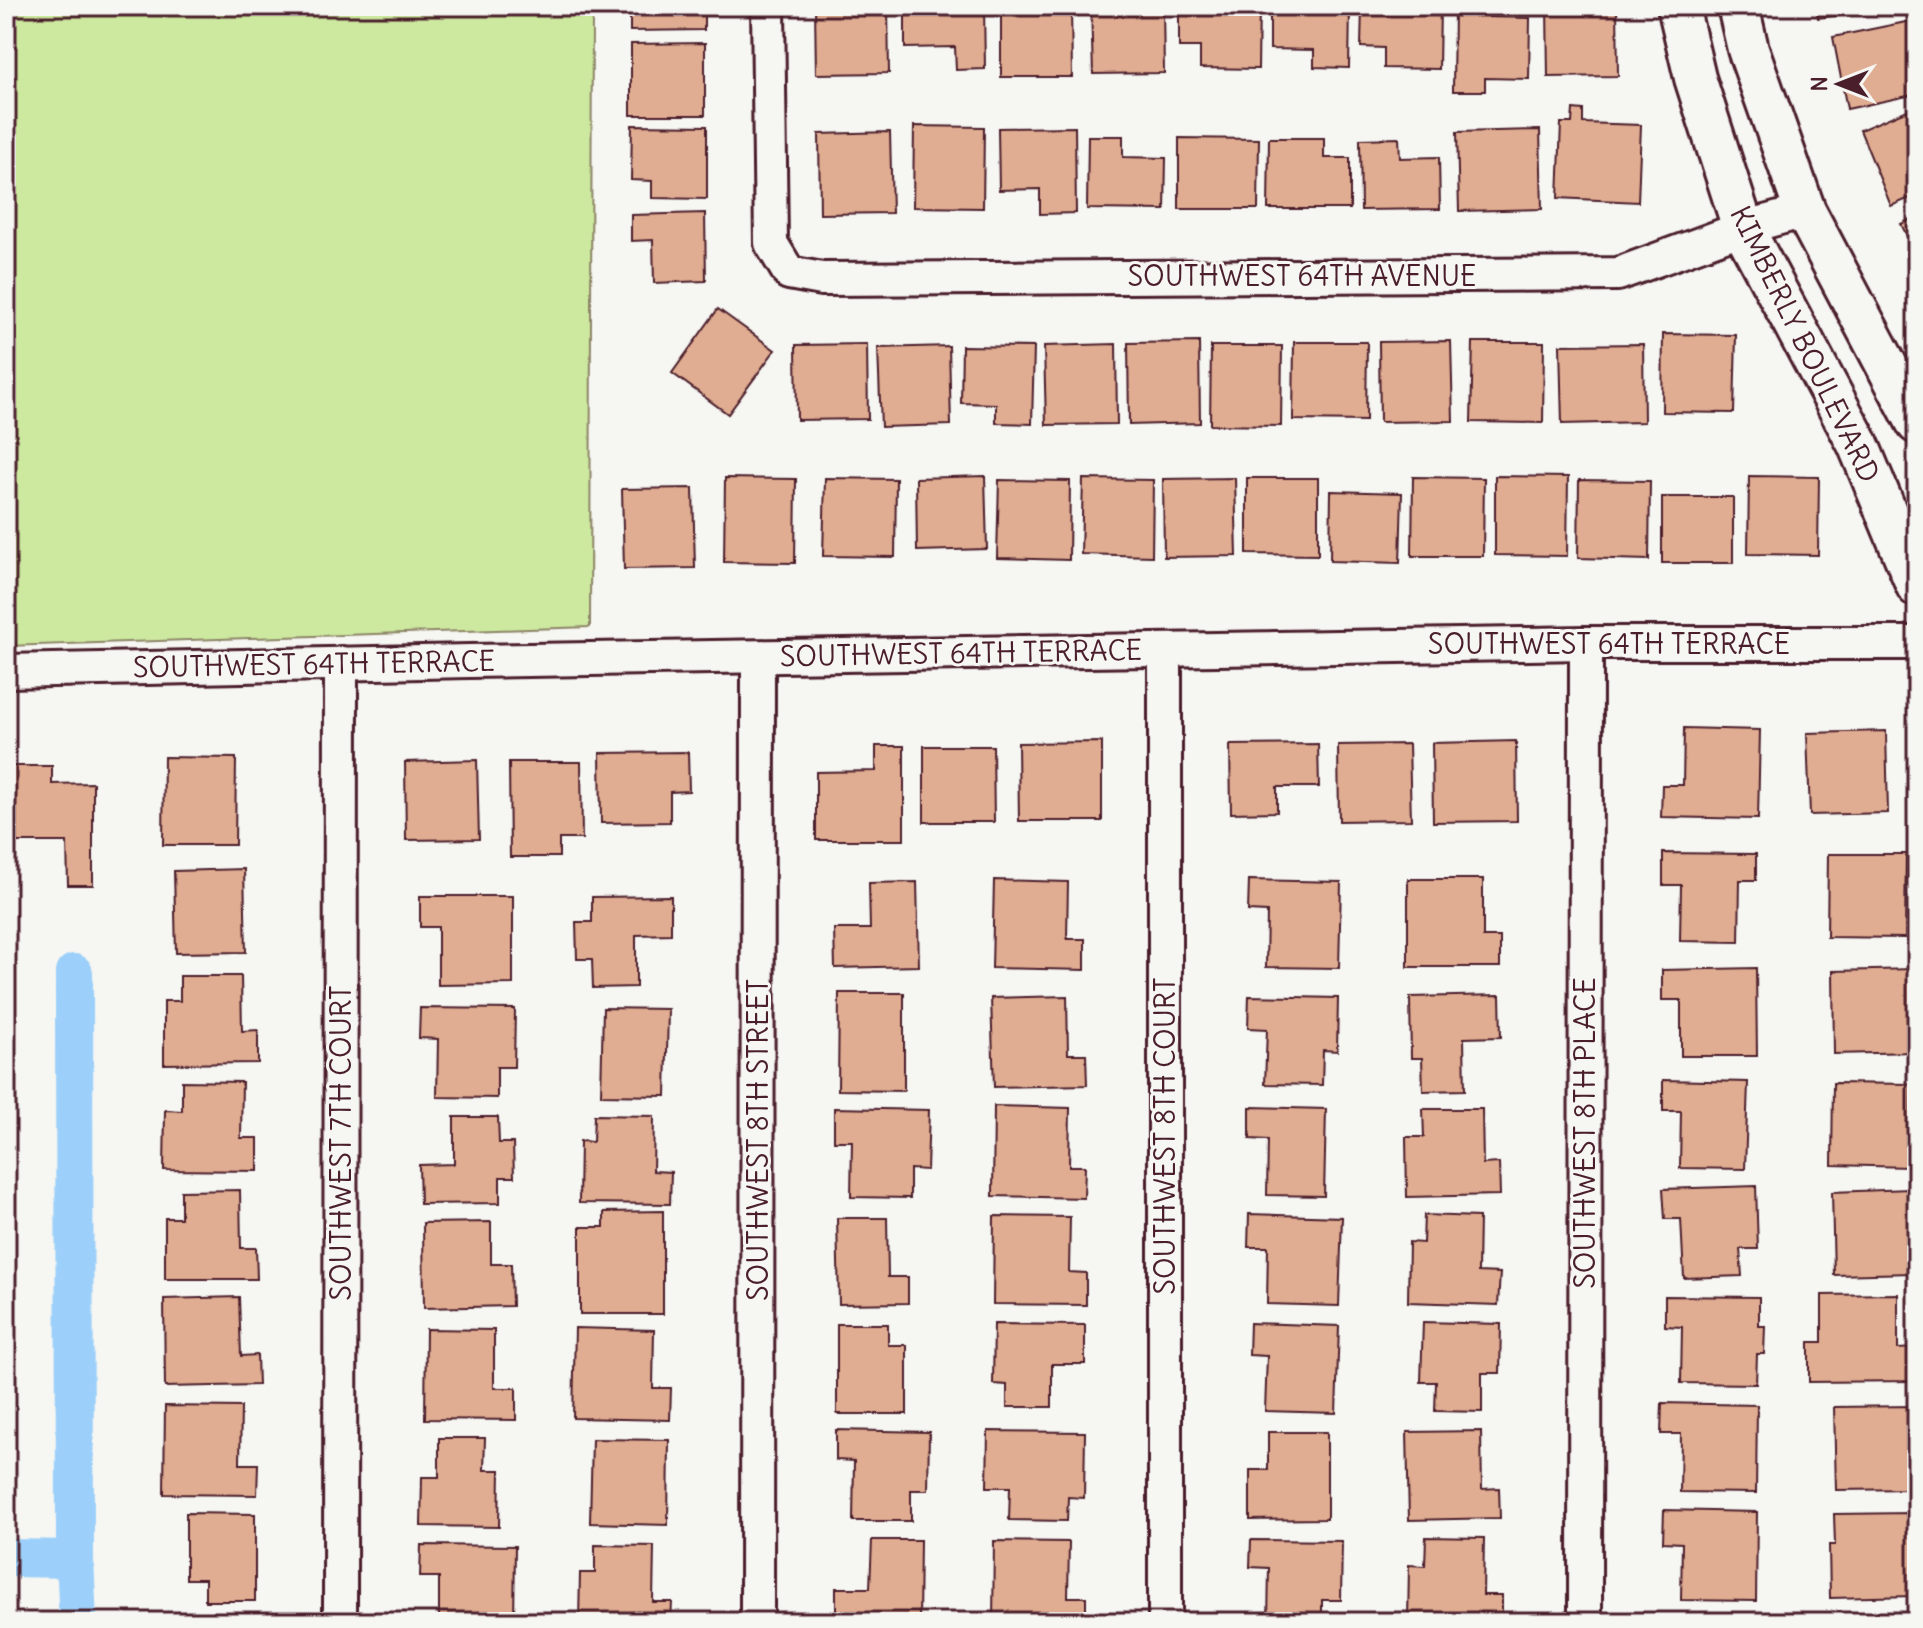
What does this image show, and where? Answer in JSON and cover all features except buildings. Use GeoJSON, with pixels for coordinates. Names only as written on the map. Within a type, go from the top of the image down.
{"type":"FeatureCollection","features":[{"type":"Feature","properties":{"kind":"street","name":"SOUTHWEST 64TH AVENUE"},"geometry":{"type":"LineString","coordinates":[[768,6],[771,243],[789,273],[822,279],[1618,274],[1743,228],[1805,211]]}},
{"type":"Feature","properties":{"kind":"street","name":"KIMBERLY BOULEVARD"},"geometry":{"type":"LineString","coordinates":[[1678,6],[1695,78],[1743,228],[1858,444],[1917,586]]}},
{"type":"Feature","properties":{"kind":"street","name":"KIMBERLY BOULEVARD"},"geometry":{"type":"LineString","coordinates":[[1738,6],[1748,49],[1805,211],[1917,423]]}},
{"type":"Feature","properties":{"kind":"street","name":"SOUTHWEST 64TH TERRACE"},"geometry":{"type":"LineString","coordinates":[[6,671],[1586,643],[1917,643]]}},
{"type":"Feature","properties":{"kind":"street","name":"SOUTHWEST 8TH PLACE"},"geometry":{"type":"LineString","coordinates":[[1585,1622],[1586,643]]}},
{"type":"Feature","properties":{"kind":"street","name":"SOUTHWEST 8TH COURT"},"geometry":{"type":"LineString","coordinates":[[1165,650],[1165,1622]]}},
{"type":"Feature","properties":{"kind":"street","name":"SOUTHWEST 8TH STREET"},"geometry":{"type":"LineString","coordinates":[[757,1622],[758,657]]}},
{"type":"Feature","properties":{"kind":"street","name":"SOUTHWEST 7TH COURT"},"geometry":{"type":"LineString","coordinates":[[340,1622],[341,663]]}},
{"type":"Feature","properties":{"kind":"green space"},"geometry":{"type":"Polygon","coordinates":[[[6,6],[592,6],[590,627],[6,646],[6,6]]]}},
{"type":"Feature","properties":{"kind":"waterway"},"geometry":{"type":"LineString","coordinates":[[74,973],[75,1559],[78,1622]]}},
{"type":"Feature","properties":{"kind":"waterway"},"geometry":{"type":"LineString","coordinates":[[6,1558],[75,1559]]}}]}
